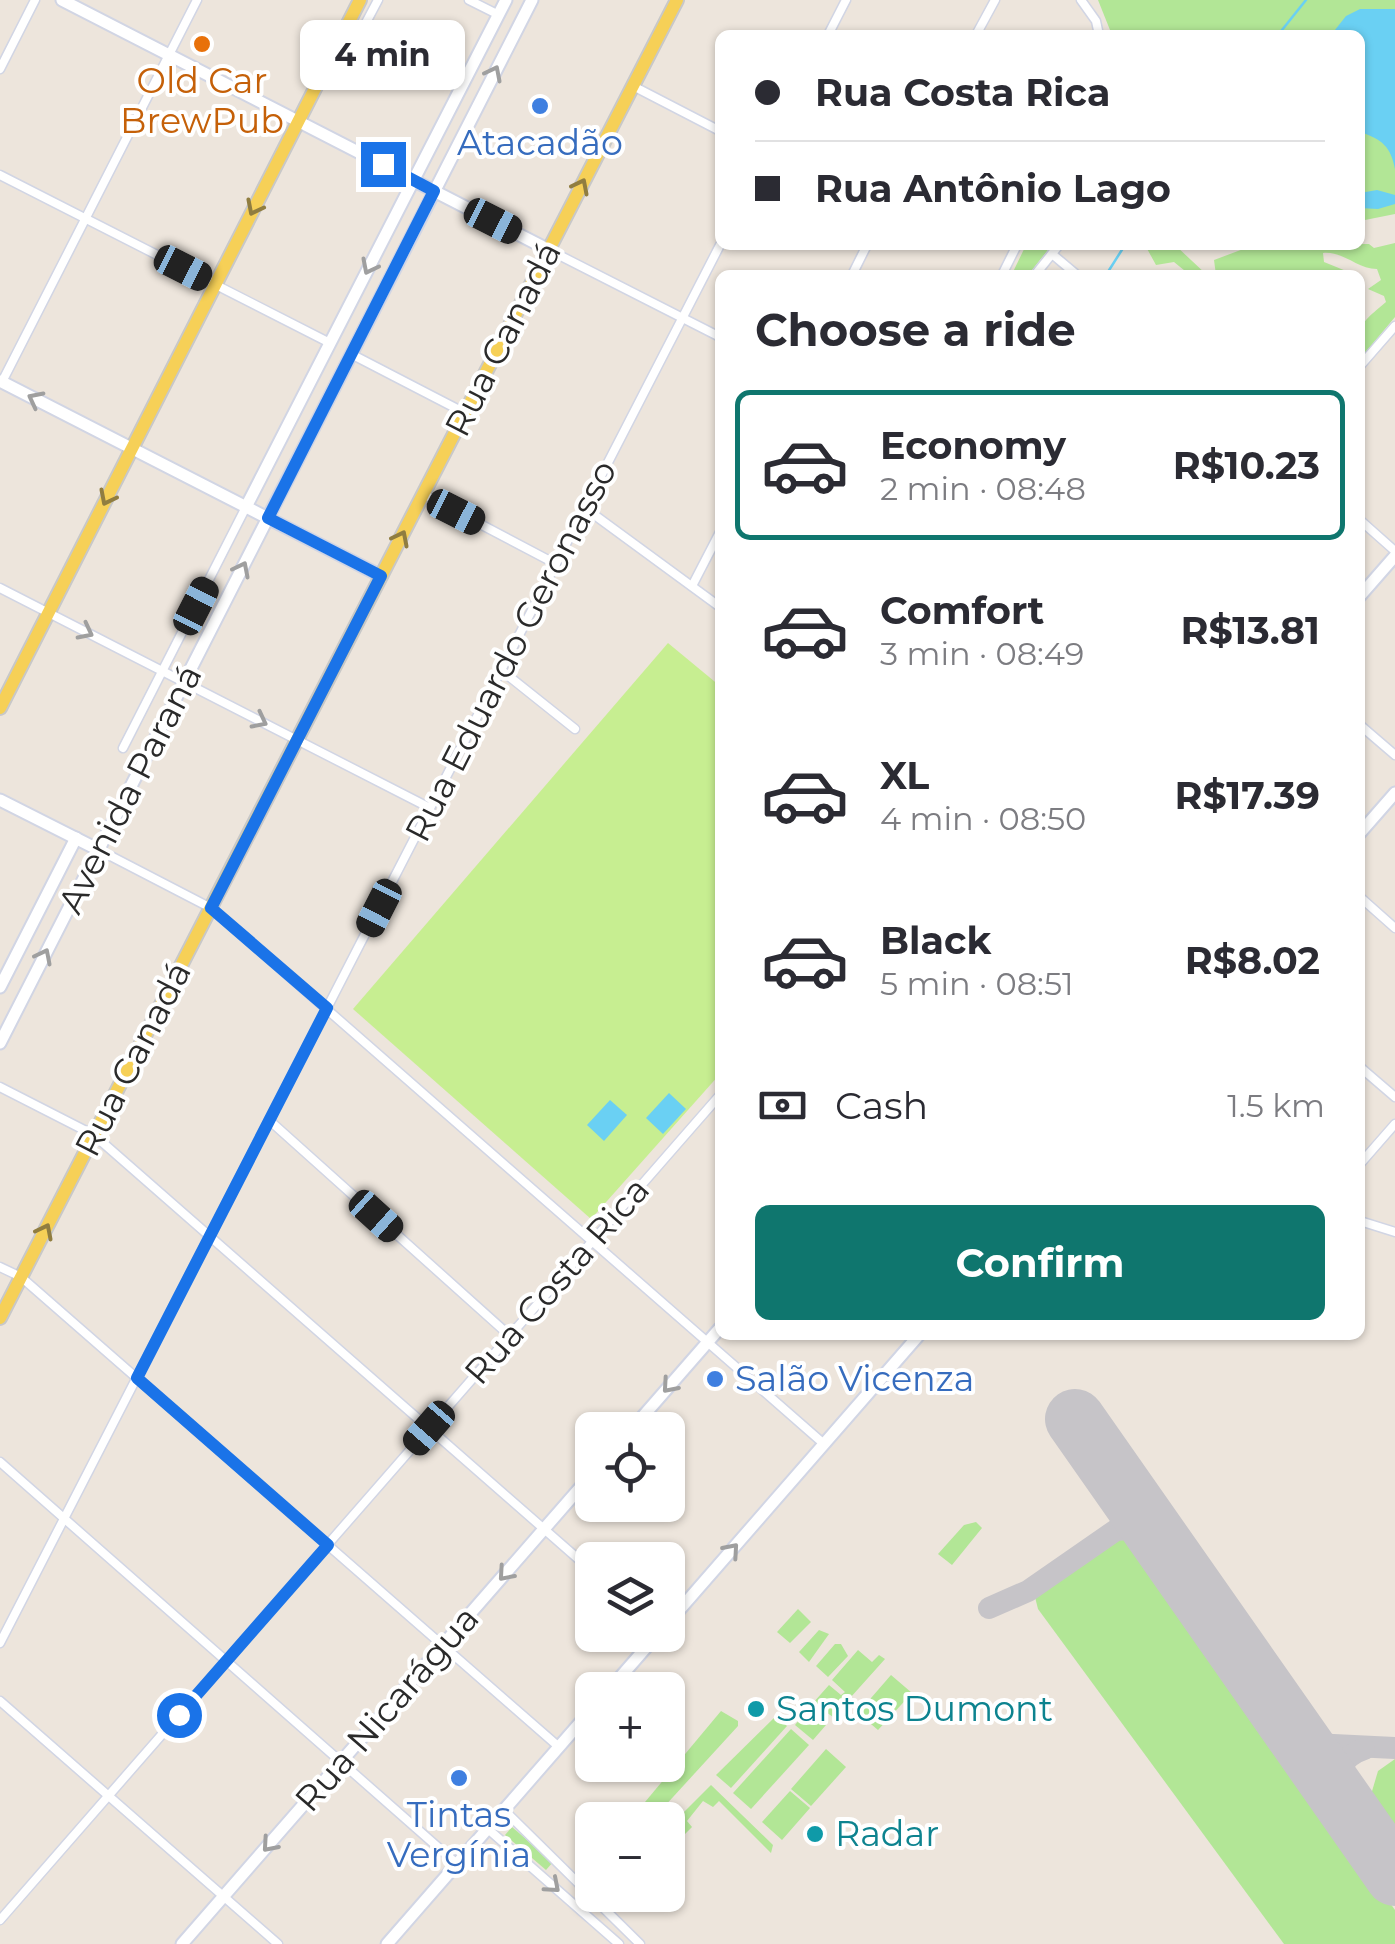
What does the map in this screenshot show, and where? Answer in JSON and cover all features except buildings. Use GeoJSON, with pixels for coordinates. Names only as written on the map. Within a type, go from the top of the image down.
{"type":"FeatureCollection","features":[{"type":"Feature","properties":{"kind":"main road"},"geometry":{"type":"LineString","coordinates":[[0,708],[360,0]]}},
{"type":"Feature","properties":{"kind":"main road","name":"Rua Canadá"},"geometry":{"type":"LineString","coordinates":[[0,1318],[677,0]]}},
{"type":"Feature","properties":{"kind":"street"},"geometry":{"type":"LineString","coordinates":[[0,69],[35,0]]}},
{"type":"Feature","properties":{"kind":"street"},"geometry":{"type":"LineString","coordinates":[[62,0],[715,334]]}},
{"type":"Feature","properties":{"kind":"street"},"geometry":{"type":"LineString","coordinates":[[197,0],[1,383],[381,576]]}},
{"type":"Feature","properties":{"kind":"street"},"geometry":{"type":"LineString","coordinates":[[325,69],[342,68],[378,0]]}},
{"type":"Feature","properties":{"kind":"street"},"geometry":{"type":"LineString","coordinates":[[470,0],[498,15]]}},
{"type":"Feature","properties":{"kind":"street","name":"Avenida Paraná"},"geometry":{"type":"LineString","coordinates":[[123,748],[506,0]]}},
{"type":"Feature","properties":{"kind":"street","name":"Avenida Paraná"},"geometry":{"type":"LineString","coordinates":[[0,988],[87,844],[268,518],[532,0]]}},
{"type":"Feature","properties":{"kind":"street"},"geometry":{"type":"LineString","coordinates":[[831,30],[846,0]]}},
{"type":"Feature","properties":{"kind":"street"},"geometry":{"type":"LineString","coordinates":[[979,30],[995,0]]}},
{"type":"Feature","properties":{"kind":"street"},"geometry":{"type":"LineString","coordinates":[[1081,0],[1098,30]]}},
{"type":"Feature","properties":{"kind":"street"},"geometry":{"type":"LineString","coordinates":[[632,86],[715,128]]}},
{"type":"Feature","properties":{"kind":"street"},"geometry":{"type":"LineString","coordinates":[[0,174],[330,344]]}},
{"type":"Feature","properties":{"kind":"street","name":"Rua Eduardo Geronasso"},"geometry":{"type":"LineString","coordinates":[[0,1643],[717,250]]}},
{"type":"Feature","properties":{"kind":"street"},"geometry":{"type":"LineString","coordinates":[[1039,270],[1055,250]]}},
{"type":"Feature","properties":{"kind":"street"},"geometry":{"type":"LineString","coordinates":[[1052,254],[1072,270]]}},
{"type":"Feature","properties":{"kind":"street"},"geometry":{"type":"LineString","coordinates":[[1365,360],[1395,326]]}},
{"type":"Feature","properties":{"kind":"street"},"geometry":{"type":"LineString","coordinates":[[351,354],[465,412]]}},
{"type":"Feature","properties":{"kind":"street"},"geometry":{"type":"LineString","coordinates":[[423,494],[556,564]]}},
{"type":"Feature","properties":{"kind":"street"},"geometry":{"type":"LineString","coordinates":[[584,508],[715,603]]}},
{"type":"Feature","properties":{"kind":"street"},"geometry":{"type":"LineString","coordinates":[[1365,525],[1395,553],[1365,590]]}},
{"type":"Feature","properties":{"kind":"street"},"geometry":{"type":"LineString","coordinates":[[692,586],[715,542]]}},
{"type":"Feature","properties":{"kind":"street"},"geometry":{"type":"LineString","coordinates":[[0,588],[430,808]]}},
{"type":"Feature","properties":{"kind":"street"},"geometry":{"type":"LineString","coordinates":[[501,670],[575,728]]}},
{"type":"Feature","properties":{"kind":"street"},"geometry":{"type":"LineString","coordinates":[[1365,729],[1395,755]]}},
{"type":"Feature","properties":{"kind":"street"},"geometry":{"type":"LineString","coordinates":[[1365,827],[1395,793]]}},
{"type":"Feature","properties":{"kind":"street"},"geometry":{"type":"LineString","coordinates":[[0,800],[211,908],[824,1444]]}},
{"type":"Feature","properties":{"kind":"street","name":"Avenida Paraná"},"geometry":{"type":"LineString","coordinates":[[0,1042],[87,844]]}},
{"type":"Feature","properties":{"kind":"street"},"geometry":{"type":"LineString","coordinates":[[1365,902],[1395,928]]}},
{"type":"Feature","properties":{"kind":"street"},"geometry":{"type":"LineString","coordinates":[[1365,1071],[1395,1098]]}},
{"type":"Feature","properties":{"kind":"street"},"geometry":{"type":"LineString","coordinates":[[0,1088],[94,1136],[575,1556]]}},
{"type":"Feature","properties":{"kind":"street","name":"Rua Costa Rica"},"geometry":{"type":"LineString","coordinates":[[0,1920],[715,1104]]}},
{"type":"Feature","properties":{"kind":"street"},"geometry":{"type":"LineString","coordinates":[[269,1120],[510,1336]]}},
{"type":"Feature","properties":{"kind":"street"},"geometry":{"type":"LineString","coordinates":[[1365,1158],[1395,1124]]}},
{"type":"Feature","properties":{"kind":"street"},"geometry":{"type":"LineString","coordinates":[[1365,1223],[1395,1232]]}},
{"type":"Feature","properties":{"kind":"street"},"geometry":{"type":"LineString","coordinates":[[0,1266],[21,1277],[559,1747]]}},
{"type":"Feature","properties":{"kind":"street"},"geometry":{"type":"LineString","coordinates":[[647,1412],[715,1334]]}},
{"type":"Feature","properties":{"kind":"street"},"geometry":{"type":"LineString","coordinates":[[685,1603],[915,1340]]}},
{"type":"Feature","properties":{"kind":"street"},"geometry":{"type":"LineString","coordinates":[[0,1462],[458,1864]]}},
{"type":"Feature","properties":{"kind":"street","name":"Rua Nicarágua"},"geometry":{"type":"LineString","coordinates":[[182,1944],[575,1493]]}},
{"type":"Feature","properties":{"kind":"street"},"geometry":{"type":"LineString","coordinates":[[625,1672],[642,1652]]}},
{"type":"Feature","properties":{"kind":"street"},"geometry":{"type":"LineString","coordinates":[[0,1700],[278,1944]]}},
{"type":"Feature","properties":{"kind":"street"},"geometry":{"type":"LineString","coordinates":[[388,1944],[575,1729]]}},
{"type":"Feature","properties":{"kind":"street"},"geometry":{"type":"LineString","coordinates":[[504,1810],[640,1944]]}},
{"type":"Feature","properties":{"kind":"street"},"geometry":{"type":"LineString","coordinates":[[488,1829],[619,1944]]}},
{"type":"Feature","properties":{"kind":"green space"},"geometry":{"type":"Polygon","coordinates":[[[1098,0],[1395,0],[1395,214],[1365,220],[1365,30],[1110,30],[1098,0]]]}},
{"type":"Feature","properties":{"kind":"green space"},"geometry":{"type":"Polygon","coordinates":[[[1395,243],[1395,317],[1365,353],[1365,322],[1386,302],[1384,296],[1368,289],[1381,280],[1377,269],[1323,253],[1324,262],[1344,270],[1215,270],[1214,260],[1241,250],[1365,250],[1365,244],[1374,248],[1395,243]]]}},
{"type":"Feature","properties":{"kind":"green space"},"geometry":{"type":"Polygon","coordinates":[[[1024,250],[1048,250],[1032,270],[1014,270],[1024,250]]]}},
{"type":"Feature","properties":{"kind":"green space"},"geometry":{"type":"Polygon","coordinates":[[[1148,250],[1180,250],[1202,270],[1184,270],[1174,262],[1156,265],[1148,250]]]}},
{"type":"Feature","properties":{"kind":"green space"},"geometry":{"type":"Polygon","coordinates":[[[668,643],[715,682],[715,1080],[591,1219],[353,1009],[668,643]]]}},
{"type":"Feature","properties":{"kind":"green space"},"geometry":{"type":"Polygon","coordinates":[[[976,1522],[982,1528],[952,1565],[938,1554],[964,1525],[976,1522]]]}},
{"type":"Feature","properties":{"kind":"green space"},"geometry":{"type":"Polygon","coordinates":[[[1130,1532],[1395,1910],[1395,1944],[1284,1944],[1038,1609],[1035,1597],[1119,1533],[1130,1532]]]}},
{"type":"Feature","properties":{"kind":"green space"},"geometry":{"type":"Polygon","coordinates":[[[798,1609],[811,1622],[790,1643],[777,1632],[798,1609]]]}},
{"type":"Feature","properties":{"kind":"green space"},"geometry":{"type":"Polygon","coordinates":[[[819,1630],[829,1634],[809,1662],[799,1652],[819,1630]]]}},
{"type":"Feature","properties":{"kind":"green space"},"geometry":{"type":"Polygon","coordinates":[[[835,1644],[841,1644],[848,1656],[828,1677],[816,1666],[835,1644]]]}},
{"type":"Feature","properties":{"kind":"green space"},"geometry":{"type":"Polygon","coordinates":[[[858,1650],[872,1662],[879,1655],[885,1659],[833,1717],[813,1703],[829,1685],[841,1695],[845,1692],[832,1680],[858,1650]]]}},
{"type":"Feature","properties":{"kind":"green space"},"geometry":{"type":"Polygon","coordinates":[[[891,1675],[912,1693],[878,1730],[858,1713],[891,1675]]]}},
{"type":"Feature","properties":{"kind":"green space"},"geometry":{"type":"Polygon","coordinates":[[[809,1708],[826,1725],[813,1740],[795,1725],[809,1708]]]}},
{"type":"Feature","properties":{"kind":"green space"},"geometry":{"type":"Polygon","coordinates":[[[721,1711],[738,1721],[738,1726],[668,1802],[645,1802],[662,1782],[685,1782],[685,1754],[721,1711]]]}},
{"type":"Feature","properties":{"kind":"green space"},"geometry":{"type":"Polygon","coordinates":[[[776,1716],[787,1726],[731,1788],[716,1775],[776,1716]]]}},
{"type":"Feature","properties":{"kind":"green space"},"geometry":{"type":"Polygon","coordinates":[[[791,1729],[809,1745],[751,1809],[733,1793],[791,1729]]]}},
{"type":"Feature","properties":{"kind":"green space"},"geometry":{"type":"Polygon","coordinates":[[[826,1749],[846,1767],[811,1806],[791,1789],[826,1749]]]}},
{"type":"Feature","properties":{"kind":"green space"},"geometry":{"type":"Polygon","coordinates":[[[1395,1759],[1395,1840],[1370,1798],[1378,1771],[1395,1759]]]}},
{"type":"Feature","properties":{"kind":"green space"},"geometry":{"type":"Polygon","coordinates":[[[711,1785],[773,1845],[771,1853],[719,1801],[713,1807],[703,1801],[687,1821],[692,1827],[685,1834],[685,1811],[711,1785]]]}},
{"type":"Feature","properties":{"kind":"green space"},"geometry":{"type":"Polygon","coordinates":[[[790,1791],[810,1808],[782,1840],[762,1822],[790,1791]]]}},
{"type":"Feature","properties":{"kind":"green space"},"geometry":{"type":"Polygon","coordinates":[[[512,1827],[553,1862],[546,1870],[505,1835],[512,1827]]]}},
{"type":"Feature","properties":{"kind":"water"},"geometry":{"type":"Polygon","coordinates":[[[1360,9],[1395,9],[1395,169],[1384,145],[1365,134],[1365,30],[1335,30],[1346,16],[1360,9]]]}},
{"type":"Feature","properties":{"kind":"water"},"geometry":{"type":"Polygon","coordinates":[[[1377,190],[1395,195],[1395,204],[1365,208],[1365,192],[1377,190]]]}},
{"type":"Feature","properties":{"kind":"water"},"geometry":{"type":"Polygon","coordinates":[[[669,1093],[686,1109],[663,1134],[646,1118],[669,1093]]]}},
{"type":"Feature","properties":{"kind":"water"},"geometry":{"type":"Polygon","coordinates":[[[610,1100],[627,1115],[604,1141],[587,1125],[610,1100]]]}},
{"type":"Feature","properties":{"kind":"waterway"},"geometry":{"type":"LineString","coordinates":[[1282,30],[1306,0]]}},
{"type":"Feature","properties":{"kind":"waterway"},"geometry":{"type":"LineString","coordinates":[[1109,270],[1122,250]]}},
{"type":"Feature","properties":{"kind":"taxiway"},"geometry":{"type":"LineString","coordinates":[[989,1608],[1028,1591],[1116,1530],[1137,1528],[1153,1535]]}},
{"type":"Feature","properties":{"kind":"taxiway"},"geometry":{"type":"LineString","coordinates":[[1286,1723],[1313,1744],[1395,1748]]}},
{"type":"Feature","properties":{"kind":"taxiway"},"geometry":{"type":"LineString","coordinates":[[1342,1802],[1340,1770],[1348,1758],[1364,1749]]}},
{"type":"Feature","properties":{"kind":"runway"},"geometry":{"type":"LineString","coordinates":[[1075,1419],[1395,1876]]}},
{"type":"Feature","properties":{"kind":"place","name":"Old Car BrewPub"},"geometry":{"type":"Point","coordinates":[202,44]}},
{"type":"Feature","properties":{"kind":"place","name":"Atacadão"},"geometry":{"type":"Point","coordinates":[540,106]}},
{"type":"Feature","properties":{"kind":"place","name":"Salão Vicenza"},"geometry":{"type":"Point","coordinates":[715,1379]}},
{"type":"Feature","properties":{"kind":"place","name":"Santos Dumont"},"geometry":{"type":"Point","coordinates":[756,1709]}},
{"type":"Feature","properties":{"kind":"place","name":"Tintas Vergínia"},"geometry":{"type":"Point","coordinates":[459,1778]}},
{"type":"Feature","properties":{"kind":"place","name":"Radar"},"geometry":{"type":"Point","coordinates":[815,1834]}},
{"type":"Feature","properties":{"kind":"route"},"geometry":{"type":"LineString","coordinates":[[179,1715],[328,1545],[137,1378],[327,1008],[211,908],[381,576],[268,518],[434,191],[383,164]]}}]}
